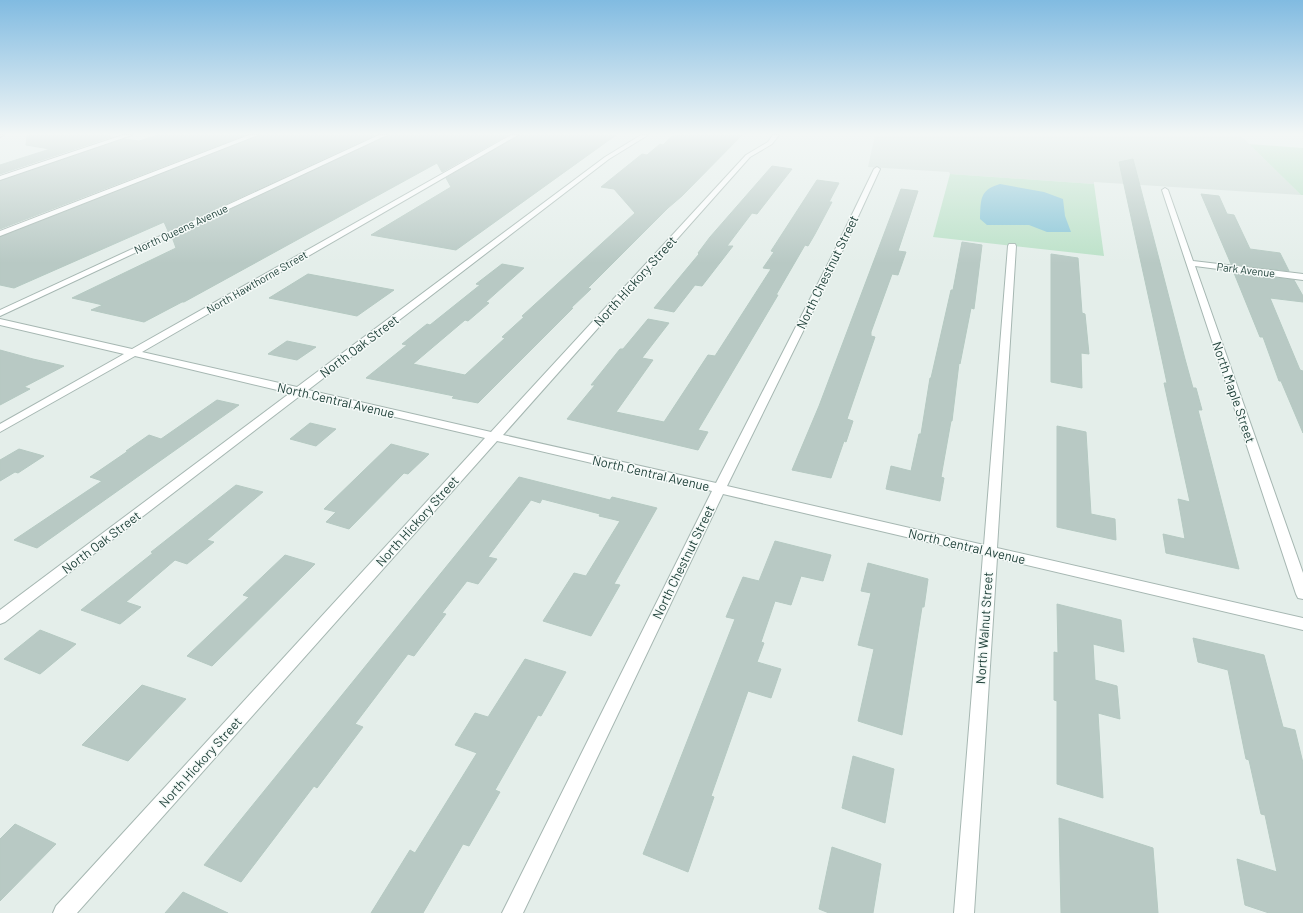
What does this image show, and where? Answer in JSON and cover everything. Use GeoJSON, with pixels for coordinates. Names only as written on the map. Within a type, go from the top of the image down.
{"type":"FeatureCollection","features":[{"type":"Feature","properties":{"kind":"street"},"geometry":{"type":"LineString","coordinates":[[0,234],[145,178]]}},
{"type":"Feature","properties":{"kind":"street","name":"North Queens Avenue"},"geometry":{"type":"LineString","coordinates":[[0,313],[292,178]]}},
{"type":"Feature","properties":{"kind":"street","name":"North Hawthorne Street"},"geometry":{"type":"LineString","coordinates":[[0,429],[440,178]]}},
{"type":"Feature","properties":{"kind":"street","name":"North Oak Street"},"geometry":{"type":"LineString","coordinates":[[0,618],[581,178]]}},
{"type":"Feature","properties":{"kind":"street","name":"North Hickory Street"},"geometry":{"type":"LineString","coordinates":[[63,913],[728,178]]}},
{"type":"Feature","properties":{"kind":"street","name":"North Chestnut Street"},"geometry":{"type":"LineString","coordinates":[[512,913],[719,488],[836,256],[873,178]]}},
{"type":"Feature","properties":{"kind":"street","name":"North Maple Street"},"geometry":{"type":"LineString","coordinates":[[1164,190],[1303,594]]}},
{"type":"Feature","properties":{"kind":"street","name":"North Walnut Street"},"geometry":{"type":"LineString","coordinates":[[964,913],[1012,246]]}},
{"type":"Feature","properties":{"kind":"street","name":"Park Avenue"},"geometry":{"type":"LineString","coordinates":[[1190,263],[1303,278]]}},
{"type":"Feature","properties":{"kind":"street","name":"North Central Avenue"},"geometry":{"type":"LineString","coordinates":[[0,322],[1303,624]]}},
{"type":"Feature","properties":{"kind":"shaded area"},"geometry":{"type":"Polygon","coordinates":[[[1002,178],[1283,178],[1301,195],[1094,182],[1094,184],[1002,178]]]}},
{"type":"Feature","properties":{"kind":"green space"},"geometry":{"type":"Polygon","coordinates":[[[949,178],[1002,178],[1094,184],[1104,256],[933,237],[949,178]]]}},
{"type":"Feature","properties":{"kind":"green space"},"geometry":{"type":"Polygon","coordinates":[[[1283,178],[1303,178],[1303,195],[1301,195],[1283,178]]]}},
{"type":"Feature","properties":{"kind":"water"},"geometry":{"type":"Polygon","coordinates":[[[1000,184],[1044,192],[1063,199],[1065,216],[1071,232],[1047,232],[1029,225],[987,225],[980,219],[982,197],[988,189],[1000,184]]]}},
{"type":"Feature","properties":{"kind":"building"},"geometry":{"type":"Polygon","coordinates":[[[10,178],[134,178],[0,229],[0,181],[10,178]]]}},
{"type":"Feature","properties":{"kind":"building"},"geometry":{"type":"Polygon","coordinates":[[[151,178],[283,178],[168,231],[164,222],[14,288],[0,285],[0,237],[151,178]]]}},
{"type":"Feature","properties":{"kind":"building"},"geometry":{"type":"Polygon","coordinates":[[[298,178],[410,178],[184,302],[144,322],[91,310],[103,305],[72,298],[176,248],[172,237],[298,178]]]}},
{"type":"Feature","properties":{"kind":"building"},"geometry":{"type":"Polygon","coordinates":[[[446,178],[557,178],[456,250],[371,235],[451,187],[446,178]]]}},
{"type":"Feature","properties":{"kind":"building"},"geometry":{"type":"Polygon","coordinates":[[[613,178],[700,178],[588,288],[591,289],[478,403],[452,398],[454,396],[366,378],[407,345],[402,344],[427,324],[430,325],[480,285],[476,284],[502,264],[524,268],[486,302],[489,303],[468,321],[465,320],[413,364],[465,375],[505,338],[502,337],[524,317],[522,316],[635,213],[614,189],[601,187],[613,178]]]}},
{"type":"Feature","properties":{"kind":"building"},"geometry":{"type":"Polygon","coordinates":[[[762,178],[785,178],[757,214],[752,213],[727,246],[733,246],[702,286],[695,285],[674,312],[654,308],[699,254],[698,253],[762,178]]]}},
{"type":"Feature","properties":{"kind":"building"},"geometry":{"type":"Polygon","coordinates":[[[1122,178],[1138,178],[1193,388],[1196,388],[1202,410],[1198,410],[1239,569],[1166,553],[1163,534],[1185,539],[1178,499],[1190,502],[1164,383],[1167,383],[1122,178]]]}},
{"type":"Feature","properties":{"kind":"building"},"geometry":{"type":"Polygon","coordinates":[[[817,180],[839,183],[829,202],[832,202],[808,246],[805,245],[776,295],[778,295],[698,430],[708,432],[698,450],[567,419],[595,385],[591,385],[620,349],[623,349],[648,319],[669,323],[642,358],[653,360],[616,412],[664,422],[708,355],[715,356],[771,269],[763,268],[774,252],[771,251],[817,180]]]}},
{"type":"Feature","properties":{"kind":"building"},"geometry":{"type":"Polygon","coordinates":[[[901,189],[918,191],[898,251],[906,252],[898,275],[892,274],[871,332],[871,336],[875,337],[847,419],[853,421],[846,442],[844,441],[831,478],[792,470],[819,406],[901,189]]]}},
{"type":"Feature","properties":{"kind":"building"},"geometry":{"type":"Polygon","coordinates":[[[1201,194],[1219,196],[1227,214],[1234,215],[1250,249],[1280,253],[1289,271],[1231,264],[1201,194]]]}},
{"type":"Feature","properties":{"kind":"building"},"geometry":{"type":"Polygon","coordinates":[[[962,242],[982,245],[974,309],[971,308],[960,364],[959,363],[952,421],[941,477],[944,478],[940,501],[886,489],[891,466],[911,471],[919,434],[921,434],[930,378],[951,290],[953,290],[962,242]]]}},
{"type":"Feature","properties":{"kind":"building"},"geometry":{"type":"Polygon","coordinates":[[[1051,254],[1078,258],[1082,313],[1085,314],[1089,354],[1081,353],[1082,388],[1051,382],[1051,254]]]}},
{"type":"Feature","properties":{"kind":"building"},"geometry":{"type":"Polygon","coordinates":[[[1234,273],[1294,280],[1303,296],[1303,302],[1270,298],[1300,370],[1303,371],[1303,433],[1281,381],[1279,381],[1263,337],[1260,337],[1234,273]]]}},
{"type":"Feature","properties":{"kind":"building"},"geometry":{"type":"Polygon","coordinates":[[[308,274],[394,290],[357,316],[269,298],[308,274]]]}},
{"type":"Feature","properties":{"kind":"building"},"geometry":{"type":"Polygon","coordinates":[[[287,341],[316,347],[297,360],[268,354],[287,341]]]}},
{"type":"Feature","properties":{"kind":"building"},"geometry":{"type":"Polygon","coordinates":[[[0,350],[64,366],[24,387],[30,389],[0,405],[0,350]]]}},
{"type":"Feature","properties":{"kind":"building"},"geometry":{"type":"Polygon","coordinates":[[[217,400],[239,405],[37,548],[14,540],[102,481],[90,477],[149,435],[161,439],[217,400]]]}},
{"type":"Feature","properties":{"kind":"building"},"geometry":{"type":"Polygon","coordinates":[[[310,423],[336,429],[316,446],[290,439],[310,423]]]}},
{"type":"Feature","properties":{"kind":"building"},"geometry":{"type":"Polygon","coordinates":[[[1057,426],[1086,432],[1091,514],[1115,519],[1116,540],[1057,527],[1057,426]]]}},
{"type":"Feature","properties":{"kind":"building"},"geometry":{"type":"Polygon","coordinates":[[[391,444],[429,454],[408,474],[404,473],[349,529],[326,522],[336,512],[324,509],[391,444]]]}},
{"type":"Feature","properties":{"kind":"building"},"geometry":{"type":"Polygon","coordinates":[[[19,449],[44,456],[18,473],[15,472],[0,481],[0,460],[19,449]]]}},
{"type":"Feature","properties":{"kind":"building"},"geometry":{"type":"Polygon","coordinates":[[[519,477],[610,500],[612,497],[657,508],[614,584],[620,585],[591,636],[543,621],[574,573],[586,576],[620,521],[599,516],[600,514],[542,499],[540,503],[531,500],[488,557],[497,559],[478,584],[467,581],[442,613],[446,614],[414,656],[408,654],[355,724],[363,727],[317,788],[314,786],[241,882],[204,865],[519,477]]]}},
{"type":"Feature","properties":{"kind":"building"},"geometry":{"type":"Polygon","coordinates":[[[236,485],[263,492],[207,540],[214,542],[187,564],[175,560],[126,602],[141,607],[120,624],[81,610],[153,553],[151,552],[236,485]]]}},
{"type":"Feature","properties":{"kind":"building"},"geometry":{"type":"Polygon","coordinates":[[[775,541],[831,555],[823,581],[801,576],[791,605],[775,601],[761,642],[764,643],[757,662],[781,669],[771,698],[748,691],[711,796],[714,797],[688,872],[643,854],[735,619],[726,617],[743,577],[759,581],[775,541]]]}},
{"type":"Feature","properties":{"kind":"building"},"geometry":{"type":"Polygon","coordinates":[[[285,555],[315,564],[212,666],[187,656],[249,597],[243,595],[285,555]]]}},
{"type":"Feature","properties":{"kind":"building"},"geometry":{"type":"Polygon","coordinates":[[[868,563],[928,579],[924,607],[922,607],[902,735],[858,721],[874,649],[858,645],[871,593],[861,591],[868,563]]]}},
{"type":"Feature","properties":{"kind":"building"},"geometry":{"type":"Polygon","coordinates":[[[1057,604],[1121,620],[1124,652],[1093,644],[1095,680],[1117,686],[1120,719],[1098,713],[1103,798],[1057,784],[1057,701],[1054,700],[1054,652],[1058,653],[1057,604]]]}},
{"type":"Feature","properties":{"kind":"building"},"geometry":{"type":"Polygon","coordinates":[[[40,630],[76,644],[40,674],[4,659],[40,630]]]}},
{"type":"Feature","properties":{"kind":"building"},"geometry":{"type":"Polygon","coordinates":[[[1193,638],[1264,655],[1283,727],[1295,730],[1303,763],[1303,913],[1269,913],[1245,905],[1237,859],[1277,872],[1265,815],[1261,814],[1249,760],[1246,759],[1228,670],[1198,662],[1193,638]]]}},
{"type":"Feature","properties":{"kind":"building"},"geometry":{"type":"Polygon","coordinates":[[[525,659],[566,672],[541,716],[538,715],[495,790],[500,792],[469,846],[463,844],[423,913],[371,913],[410,850],[415,853],[477,753],[455,745],[475,713],[488,717],[525,659]]]}},
{"type":"Feature","properties":{"kind":"building"},"geometry":{"type":"Polygon","coordinates":[[[142,685],[186,699],[128,761],[82,745],[142,685]]]}},
{"type":"Feature","properties":{"kind":"building"},"geometry":{"type":"Polygon","coordinates":[[[853,756],[894,769],[885,823],[842,808],[853,756]]]}},
{"type":"Feature","properties":{"kind":"building"},"geometry":{"type":"Polygon","coordinates":[[[1059,818],[1153,848],[1158,913],[1061,913],[1059,818]]]}},
{"type":"Feature","properties":{"kind":"building"},"geometry":{"type":"Polygon","coordinates":[[[15,824],[56,844],[0,901],[0,839],[15,824]]]}},
{"type":"Feature","properties":{"kind":"building"},"geometry":{"type":"Polygon","coordinates":[[[832,847],[881,864],[873,913],[829,913],[819,909],[832,847]]]}},
{"type":"Feature","properties":{"kind":"building"},"geometry":{"type":"Polygon","coordinates":[[[183,892],[228,913],[165,913],[183,892]]]}}]}
